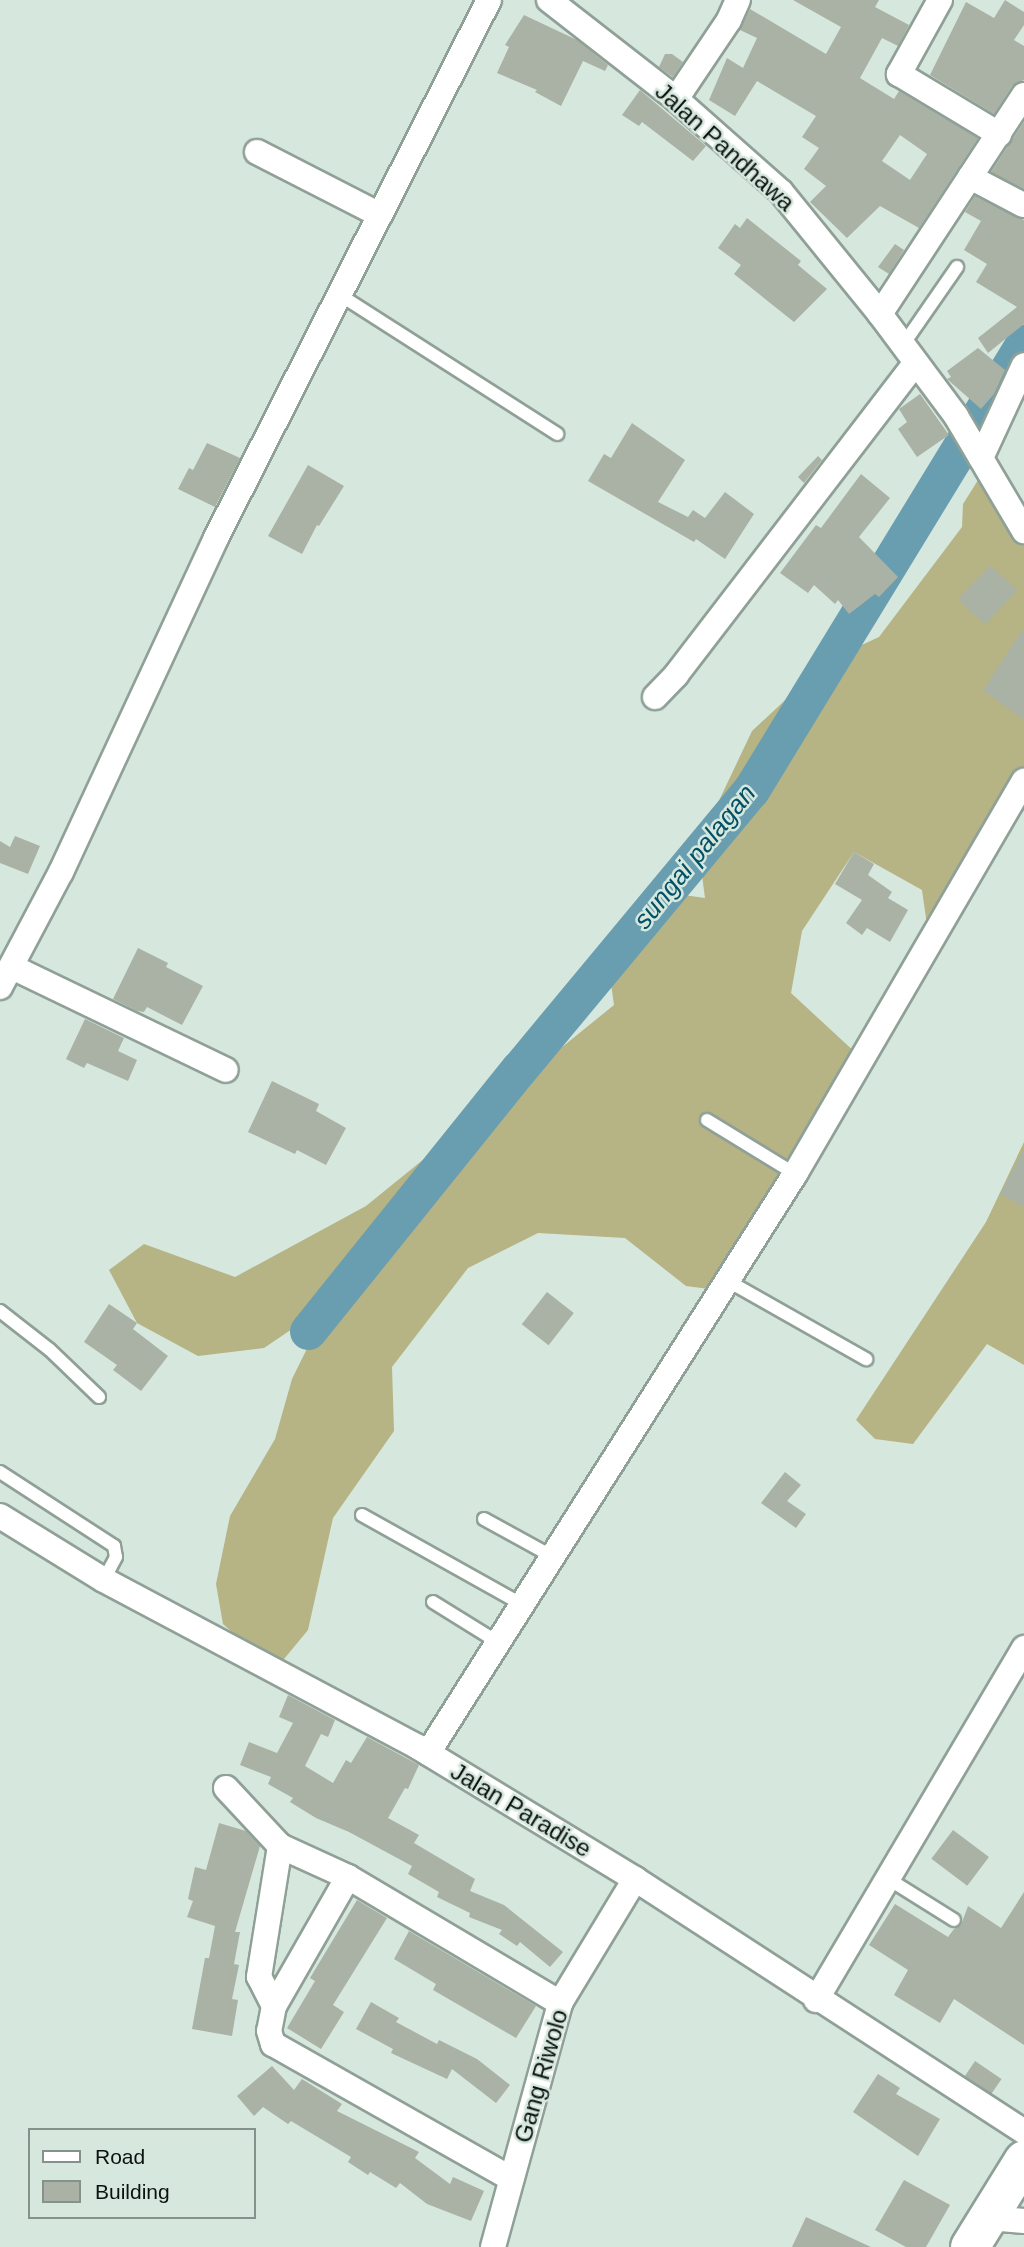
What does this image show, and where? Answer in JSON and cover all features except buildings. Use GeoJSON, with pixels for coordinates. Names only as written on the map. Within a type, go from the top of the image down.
{"type":"FeatureCollection","features":[{"type":"Feature","properties":{"kind":"main road"},"geometry":{"type":"LineString","coordinates":[[994,2229],[1024,2154]]}},
{"type":"Feature","properties":{"kind":"street"},"geometry":{"type":"LineString","coordinates":[[226,1070],[6,977],[61,872],[216,537],[489,0]]}},
{"type":"Feature","properties":{"kind":"street","name":"Jalan Pandhawa"},"geometry":{"type":"LineString","coordinates":[[549,0],[676,99],[781,192],[880,314],[956,416],[976,450]]}},
{"type":"Feature","properties":{"kind":"street"},"geometry":{"type":"LineString","coordinates":[[676,99],[729,20],[738,0]]}},
{"type":"Feature","properties":{"kind":"street"},"geometry":{"type":"LineString","coordinates":[[940,0],[899,74],[999,134]]}},
{"type":"Feature","properties":{"kind":"street"},"geometry":{"type":"LineString","coordinates":[[880,314],[1024,96]]}},
{"type":"Feature","properties":{"kind":"street"},"geometry":{"type":"LineString","coordinates":[[257,152],[380,215]]}},
{"type":"Feature","properties":{"kind":"street"},"geometry":{"type":"LineString","coordinates":[[970,177],[1023,205]]}},
{"type":"Feature","properties":{"kind":"street"},"geometry":{"type":"LineString","coordinates":[[655,697],[676,676],[909,354]]}},
{"type":"Feature","properties":{"kind":"street"},"geometry":{"type":"LineString","coordinates":[[1024,365],[976,450],[1024,531]]}},
{"type":"Feature","properties":{"kind":"street"},"geometry":{"type":"LineString","coordinates":[[428,1753],[795,1174],[1024,781]]}},
{"type":"Feature","properties":{"kind":"street","name":"Jalan Paradise"},"geometry":{"type":"LineString","coordinates":[[0,1516],[104,1580],[428,1753],[635,1879],[816,2000],[1024,2154]]}},
{"type":"Feature","properties":{"kind":"street"},"geometry":{"type":"LineString","coordinates":[[816,2000],[1024,1648]]}},
{"type":"Feature","properties":{"kind":"street"},"geometry":{"type":"LineString","coordinates":[[226,1788],[280,1846],[348,1877],[560,2003]]}},
{"type":"Feature","properties":{"kind":"street"},"geometry":{"type":"LineString","coordinates":[[275,2006],[259,1977],[280,1846]]}},
{"type":"Feature","properties":{"kind":"street"},"geometry":{"type":"LineString","coordinates":[[348,1877],[275,2006],[269,2031],[273,2044],[512,2179]]}},
{"type":"Feature","properties":{"kind":"street","name":"Gang Riwolo"},"geometry":{"type":"LineString","coordinates":[[493,2247],[560,2003],[635,1879]]}},
{"type":"Feature","properties":{"kind":"lane"},"geometry":{"type":"LineString","coordinates":[[909,354],[957,267]]}},
{"type":"Feature","properties":{"kind":"lane"},"geometry":{"type":"LineString","coordinates":[[340,295],[557,434]]}},
{"type":"Feature","properties":{"kind":"lane"},"geometry":{"type":"LineString","coordinates":[[707,1120],[795,1174]]}},
{"type":"Feature","properties":{"kind":"lane"},"geometry":{"type":"LineString","coordinates":[[727,1281],[866,1360]]}},
{"type":"Feature","properties":{"kind":"lane"},"geometry":{"type":"LineString","coordinates":[[0,1311],[50,1350],[99,1397]]}},
{"type":"Feature","properties":{"kind":"lane"},"geometry":{"type":"LineString","coordinates":[[0,1472],[114,1546],[116,1557],[104,1580]]}},
{"type":"Feature","properties":{"kind":"lane"},"geometry":{"type":"LineString","coordinates":[[362,1515],[523,1605]]}},
{"type":"Feature","properties":{"kind":"lane"},"geometry":{"type":"LineString","coordinates":[[484,1519],[553,1557]]}},
{"type":"Feature","properties":{"kind":"lane"},"geometry":{"type":"LineString","coordinates":[[433,1602],[499,1643]]}},
{"type":"Feature","properties":{"kind":"lane"},"geometry":{"type":"LineString","coordinates":[[887,1878],[954,1920]]}},
{"type":"Feature","properties":{"kind":"shaded area"},"geometry":{"type":"Polygon","coordinates":[[[980,477],[1024,542],[1024,811],[1015,807],[928,932],[922,890],[854,852],[802,931],[791,993],[858,1055],[717,1290],[686,1286],[625,1238],[538,1233],[468,1268],[392,1367],[394,1431],[333,1518],[308,1630],[275,1670],[223,1624],[216,1584],[230,1516],[275,1439],[292,1379],[329,1304],[264,1348],[198,1356],[137,1323],[109,1270],[144,1244],[235,1277],[366,1206],[614,1005],[608,962],[655,891],[705,898],[698,845],[752,731],[827,661],[879,637],[962,527],[963,504],[980,477]]]}},
{"type":"Feature","properties":{"kind":"shaded area"},"geometry":{"type":"Polygon","coordinates":[[[1024,1142],[1024,1365],[987,1344],[913,1444],[875,1439],[856,1420],[986,1222],[1024,1142]]]}},
{"type":"Feature","properties":{"kind":"waterway","name":"sungai palagan"},"geometry":{"type":"LineString","coordinates":[[308,1331],[519,1069],[751,790],[1024,343]]}}]}
